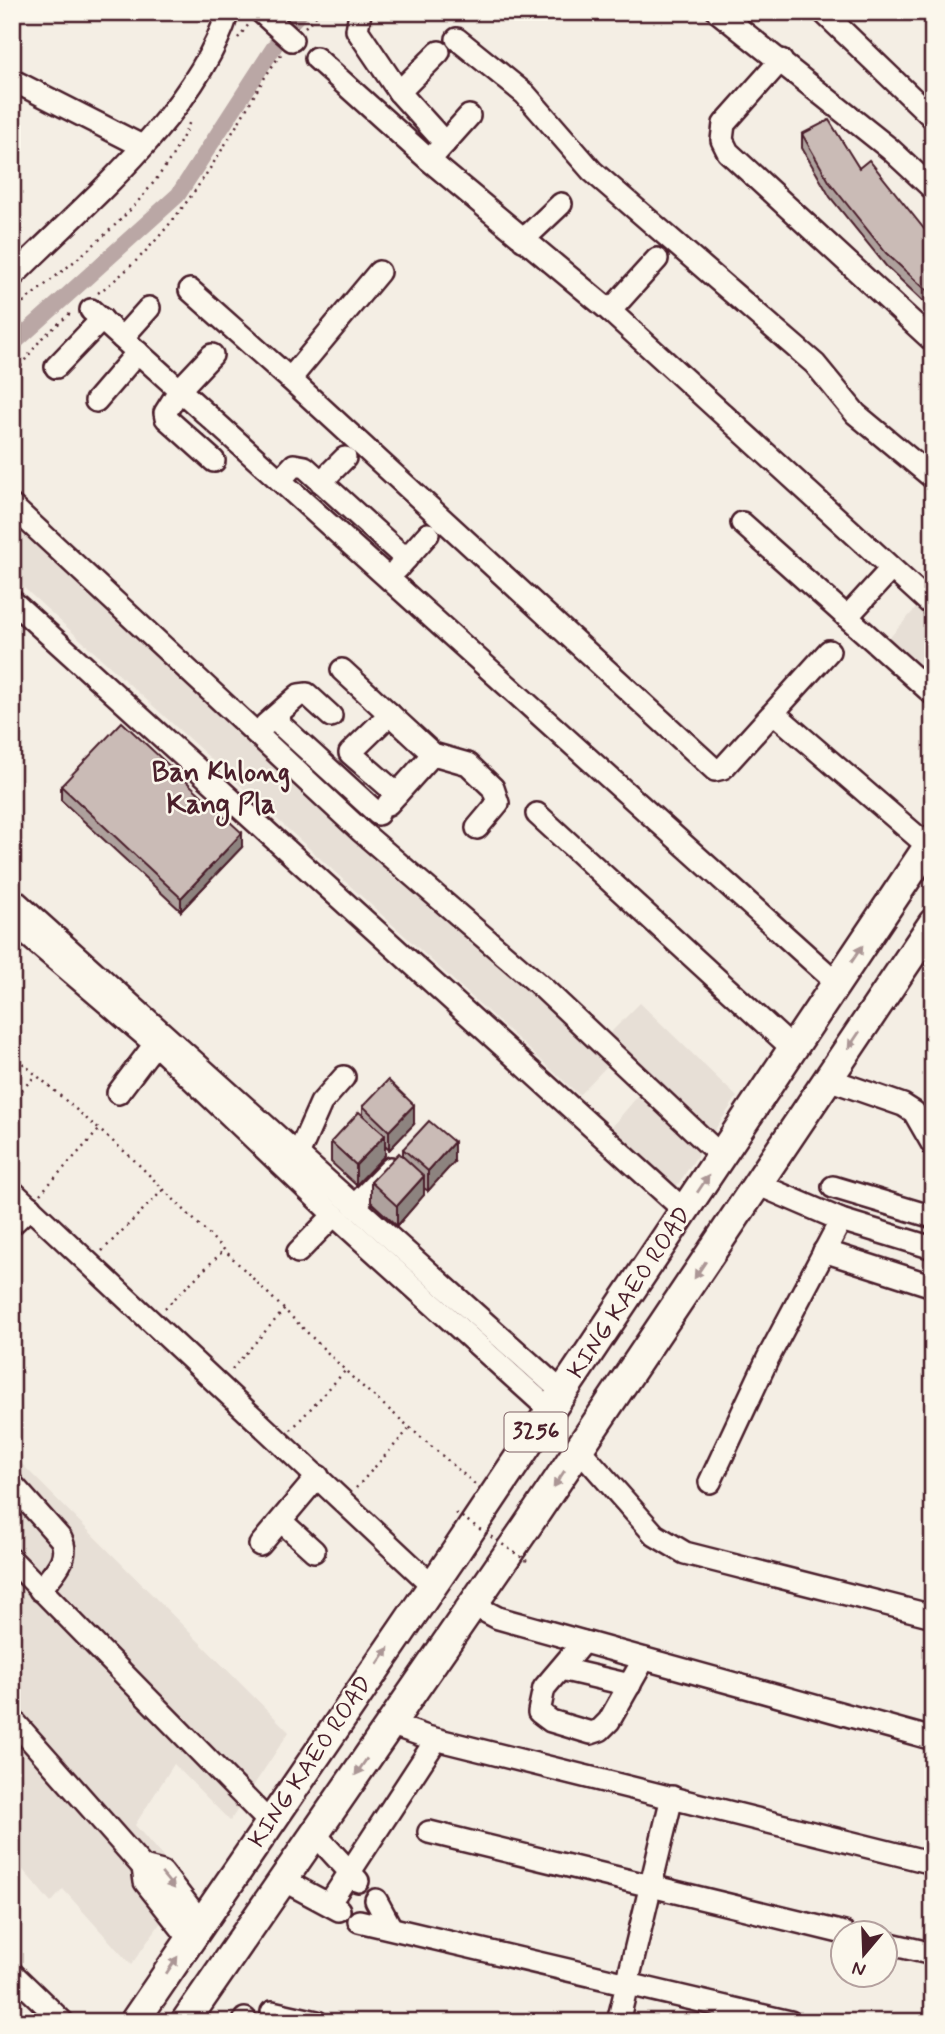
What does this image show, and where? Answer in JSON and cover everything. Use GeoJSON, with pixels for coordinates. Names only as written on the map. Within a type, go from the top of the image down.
{"type":"FeatureCollection","features":[{"type":"Feature","properties":{"kind":"main road","name":"KING KAEO ROAD"},"geometry":{"type":"LineString","coordinates":[[134,2022],[557,1402],[930,842]]}},
{"type":"Feature","properties":{"kind":"main road","name":"KING KAEO ROAD"},"geometry":{"type":"LineString","coordinates":[[185,2022],[473,1605],[933,923]]}},
{"type":"Feature","properties":{"kind":"street"},"geometry":{"type":"LineString","coordinates":[[12,277],[168,117],[210,52],[228,12]]}},
{"type":"Feature","properties":{"kind":"street"},"geometry":{"type":"LineString","coordinates":[[261,12],[292,40]]}},
{"type":"Feature","properties":{"kind":"street"},"geometry":{"type":"LineString","coordinates":[[718,12],[890,149],[933,189]]}},
{"type":"Feature","properties":{"kind":"street"},"geometry":{"type":"LineString","coordinates":[[823,12],[933,118]]}},
{"type":"Feature","properties":{"kind":"street"},"geometry":{"type":"LineString","coordinates":[[360,13],[357,30],[399,92],[445,143]]}},
{"type":"Feature","properties":{"kind":"street"},"geometry":{"type":"LineString","coordinates":[[457,39],[525,94],[593,171],[815,365],[856,414],[933,478]]}},
{"type":"Feature","properties":{"kind":"street"},"geometry":{"type":"LineString","coordinates":[[399,92],[439,52]]}},
{"type":"Feature","properties":{"kind":"street"},"geometry":{"type":"LineString","coordinates":[[316,58],[429,160],[610,312],[890,570],[933,606]]}},
{"type":"Feature","properties":{"kind":"street"},"geometry":{"type":"LineString","coordinates":[[781,60],[724,124],[722,140],[728,152],[933,341]]}},
{"type":"Feature","properties":{"kind":"street"},"geometry":{"type":"LineString","coordinates":[[12,80],[142,146]]}},
{"type":"Feature","properties":{"kind":"street"},"geometry":{"type":"LineString","coordinates":[[429,160],[469,116]]}},
{"type":"Feature","properties":{"kind":"street"},"geometry":{"type":"LineString","coordinates":[[523,240],[561,204]]}},
{"type":"Feature","properties":{"kind":"street"},"geometry":{"type":"LineString","coordinates":[[610,312],[657,259]]}},
{"type":"Feature","properties":{"kind":"street"},"geometry":{"type":"LineString","coordinates":[[290,379],[379,272]]}},
{"type":"Feature","properties":{"kind":"street"},"geometry":{"type":"LineString","coordinates":[[190,290],[710,767],[720,770],[723,768],[828,651]]}},
{"type":"Feature","properties":{"kind":"street"},"geometry":{"type":"LineString","coordinates":[[122,338],[149,308]]}},
{"type":"Feature","properties":{"kind":"street"},"geometry":{"type":"LineString","coordinates":[[56,367],[90,309],[837,983]]}},
{"type":"Feature","properties":{"kind":"street"},"geometry":{"type":"LineString","coordinates":[[96,401],[138,352]]}},
{"type":"Feature","properties":{"kind":"street"},"geometry":{"type":"LineString","coordinates":[[212,355],[180,389],[167,407],[166,418],[214,461]]}},
{"type":"Feature","properties":{"kind":"street"},"geometry":{"type":"LineString","coordinates":[[321,482],[345,458]]}},
{"type":"Feature","properties":{"kind":"street"},"geometry":{"type":"LineString","coordinates":[[280,480],[294,465],[299,465],[406,559]]}},
{"type":"Feature","properties":{"kind":"street"},"geometry":{"type":"LineString","coordinates":[[12,506],[362,832],[542,987],[721,1156]]}},
{"type":"Feature","properties":{"kind":"street"},"geometry":{"type":"LineString","coordinates":[[742,523],[933,694]]}},
{"type":"Feature","properties":{"kind":"street"},"geometry":{"type":"LineString","coordinates":[[389,578],[428,534]]}},
{"type":"Feature","properties":{"kind":"street"},"geometry":{"type":"LineString","coordinates":[[847,617],[890,570]]}},
{"type":"Feature","properties":{"kind":"street"},"geometry":{"type":"LineString","coordinates":[[12,601],[685,1210]]}},
{"type":"Feature","properties":{"kind":"street"},"geometry":{"type":"LineString","coordinates":[[342,670],[433,754],[468,764],[493,788],[498,803],[477,828]]}},
{"type":"Feature","properties":{"kind":"street"},"geometry":{"type":"LineString","coordinates":[[256,734],[299,695],[307,694],[331,716]]}},
{"type":"Feature","properties":{"kind":"street"},"geometry":{"type":"LineString","coordinates":[[390,713],[351,753],[397,794]]}},
{"type":"Feature","properties":{"kind":"street"},"geometry":{"type":"LineString","coordinates":[[774,713],[930,842]]}},
{"type":"Feature","properties":{"kind":"street"},"geometry":{"type":"LineString","coordinates":[[274,718],[378,814]]}},
{"type":"Feature","properties":{"kind":"street"},"geometry":{"type":"LineString","coordinates":[[362,832],[433,754]]}},
{"type":"Feature","properties":{"kind":"street"},"geometry":{"type":"LineString","coordinates":[[537,814],[793,1049]]}},
{"type":"Feature","properties":{"kind":"street"},"geometry":{"type":"LineString","coordinates":[[12,898],[354,1206],[557,1402]]}},
{"type":"Feature","properties":{"kind":"street"},"geometry":{"type":"LineString","coordinates":[[12,922],[155,1044],[334,1215],[557,1402]]}},
{"type":"Feature","properties":{"kind":"street"},"geometry":{"type":"LineString","coordinates":[[118,1093],[155,1044]]}},
{"type":"Feature","properties":{"kind":"street"},"geometry":{"type":"LineString","coordinates":[[298,1155],[321,1103],[344,1077]]}},
{"type":"Feature","properties":{"kind":"street"},"geometry":{"type":"LineString","coordinates":[[828,1079],[903,1105],[923,1107],[933,1145]]}},
{"type":"Feature","properties":{"kind":"street"},"geometry":{"type":"LineString","coordinates":[[354,1206],[407,1150]]}},
{"type":"Feature","properties":{"kind":"street"},"geometry":{"type":"LineString","coordinates":[[757,1184],[841,1220],[933,1248]]}},
{"type":"Feature","properties":{"kind":"street"},"geometry":{"type":"LineString","coordinates":[[833,1187],[933,1217]]}},
{"type":"Feature","properties":{"kind":"street"},"geometry":{"type":"LineString","coordinates":[[12,1191],[35,1201],[432,1585]]}},
{"type":"Feature","properties":{"kind":"street"},"geometry":{"type":"LineString","coordinates":[[12,1224],[35,1201]]}},
{"type":"Feature","properties":{"kind":"street"},"geometry":{"type":"LineString","coordinates":[[298,1252],[334,1215]]}},
{"type":"Feature","properties":{"kind":"street"},"geometry":{"type":"LineString","coordinates":[[710,1482],[768,1358],[841,1220]]}},
{"type":"Feature","properties":{"kind":"street"},"geometry":{"type":"LineString","coordinates":[[824,1251],[933,1286]]}},
{"type":"Feature","properties":{"kind":"street"},"geometry":{"type":"LineString","coordinates":[[579,1449],[655,1535],[678,1549],[933,1616]]}},
{"type":"Feature","properties":{"kind":"street"},"geometry":{"type":"LineString","coordinates":[[260,1545],[318,1476]]}},
{"type":"Feature","properties":{"kind":"street"},"geometry":{"type":"LineString","coordinates":[[12,1484],[61,1539],[66,1549],[64,1557],[40,1590]]}},
{"type":"Feature","properties":{"kind":"street"},"geometry":{"type":"LineString","coordinates":[[281,1521],[314,1552]]}},
{"type":"Feature","properties":{"kind":"street"},"geometry":{"type":"LineString","coordinates":[[12,1560],[269,1822]]}},
{"type":"Feature","properties":{"kind":"street"},"geometry":{"type":"LineString","coordinates":[[473,1605],[498,1618],[933,1739]]}},
{"type":"Feature","properties":{"kind":"street"},"geometry":{"type":"LineString","coordinates":[[583,1642],[544,1688],[540,1712],[551,1721],[591,1732],[609,1721],[644,1659]]}},
{"type":"Feature","properties":{"kind":"street"},"geometry":{"type":"LineString","coordinates":[[561,1669],[630,1685]]}},
{"type":"Feature","properties":{"kind":"street"},"geometry":{"type":"LineString","coordinates":[[12,1719],[143,1867],[145,1882],[195,1931]]}},
{"type":"Feature","properties":{"kind":"street"},"geometry":{"type":"LineString","coordinates":[[390,1724],[436,1740],[933,1863]]}},
{"type":"Feature","properties":{"kind":"street"},"geometry":{"type":"LineString","coordinates":[[283,1880],[334,1907],[355,1877],[436,1740]]}},
{"type":"Feature","properties":{"kind":"street"},"geometry":{"type":"LineString","coordinates":[[618,2022],[672,1797]]}},
{"type":"Feature","properties":{"kind":"street"},"geometry":{"type":"LineString","coordinates":[[429,1832],[830,1930]]}},
{"type":"Feature","properties":{"kind":"street"},"geometry":{"type":"LineString","coordinates":[[315,1834],[355,1877]]}},
{"type":"Feature","properties":{"kind":"street"},"geometry":{"type":"LineString","coordinates":[[376,1900],[390,1926]]}},
{"type":"Feature","properties":{"kind":"street"},"geometry":{"type":"LineString","coordinates":[[359,1921],[367,1925],[390,1926],[790,2022]]}},
{"type":"Feature","properties":{"kind":"street"},"geometry":{"type":"LineString","coordinates":[[900,1946],[933,1954]]}},
{"type":"Feature","properties":{"kind":"street"},"geometry":{"type":"LineString","coordinates":[[12,1973],[63,2022]]}},
{"type":"Feature","properties":{"kind":"street"},"geometry":{"type":"LineString","coordinates":[[272,2012],[317,2022]]}},
{"type":"Feature","properties":{"kind":"path"},"geometry":{"type":"LineString","coordinates":[[12,377],[42,338],[90,309],[150,246],[197,189],[269,71],[292,40],[320,12]]}},
{"type":"Feature","properties":{"kind":"path"},"geometry":{"type":"LineString","coordinates":[[12,1054],[164,1189],[346,1370],[492,1498]]}},
{"type":"Feature","properties":{"kind":"path"},"geometry":{"type":"LineString","coordinates":[[12,1100],[36,1074]]}},
{"type":"Feature","properties":{"kind":"path"},"geometry":{"type":"LineString","coordinates":[[35,1201],[99,1130]]}},
{"type":"Feature","properties":{"kind":"path"},"geometry":{"type":"LineString","coordinates":[[102,1251],[164,1189]]}},
{"type":"Feature","properties":{"kind":"path"},"geometry":{"type":"LineString","coordinates":[[161,1311],[225,1249]]}},
{"type":"Feature","properties":{"kind":"path"},"geometry":{"type":"LineString","coordinates":[[232,1369],[285,1309]]}},
{"type":"Feature","properties":{"kind":"path"},"geometry":{"type":"LineString","coordinates":[[290,1431],[346,1370]]}},
{"type":"Feature","properties":{"kind":"path"},"geometry":{"type":"LineString","coordinates":[[354,1490],[410,1428]]}},
{"type":"Feature","properties":{"kind":"path"},"geometry":{"type":"LineString","coordinates":[[456,1513],[527,1561]]}},
{"type":"Feature","properties":{"kind":"shaded area"},"geometry":{"type":"Polygon","coordinates":[[[31,526],[609,1064],[579,1095],[12,577],[12,550],[31,526]]]}},
{"type":"Feature","properties":{"kind":"shaded area"},"geometry":{"type":"Polygon","coordinates":[[[917,607],[933,620],[933,685],[884,644],[917,607]]]}},
{"type":"Feature","properties":{"kind":"shaded area"},"geometry":{"type":"Polygon","coordinates":[[[640,1003],[737,1097],[674,1190],[609,1130],[643,1090],[598,1045],[640,1003]]]}},
{"type":"Feature","properties":{"kind":"shaded area"},"geometry":{"type":"Polygon","coordinates":[[[12,1454],[289,1732],[230,1821],[174,1764],[135,1825],[187,1885],[131,1965],[63,1889],[51,1903],[14,1859],[12,1860],[12,1454]]]}},
{"type":"Feature","properties":{"kind":"building"},"geometry":{"type":"Polygon","coordinates":[[[829,120],[859,168],[869,160],[925,230],[933,236],[933,294],[886,253],[830,183],[802,134],[829,120]]]}},
{"type":"Feature","properties":{"kind":"building"},"geometry":{"type":"Polygon","coordinates":[[[122,722],[242,833],[181,898],[61,786],[122,722]]]}},
{"type":"Feature","properties":{"kind":"building"},"geometry":{"type":"Polygon","coordinates":[[[388,1080],[414,1105],[389,1131],[363,1106],[388,1080]]]}},
{"type":"Feature","properties":{"kind":"building"},"geometry":{"type":"Polygon","coordinates":[[[359,1112],[385,1135],[356,1165],[331,1142],[359,1112]]]}},
{"type":"Feature","properties":{"kind":"building"},"geometry":{"type":"Polygon","coordinates":[[[429,1121],[454,1142],[428,1171],[403,1149],[429,1121]]]}},
{"type":"Feature","properties":{"kind":"building"},"geometry":{"type":"Polygon","coordinates":[[[399,1153],[424,1176],[397,1206],[371,1182],[399,1153]]]}},
{"type":"Feature","properties":{"kind":"waterway"},"geometry":{"type":"LineString","coordinates":[[12,345],[178,195],[287,27],[301,12]]}},
{"type":"Feature","properties":{"kind":"district","name":"Ban Khlong Kang Pla"},"geometry":{"type":"Point","coordinates":[221,789]}}]}
